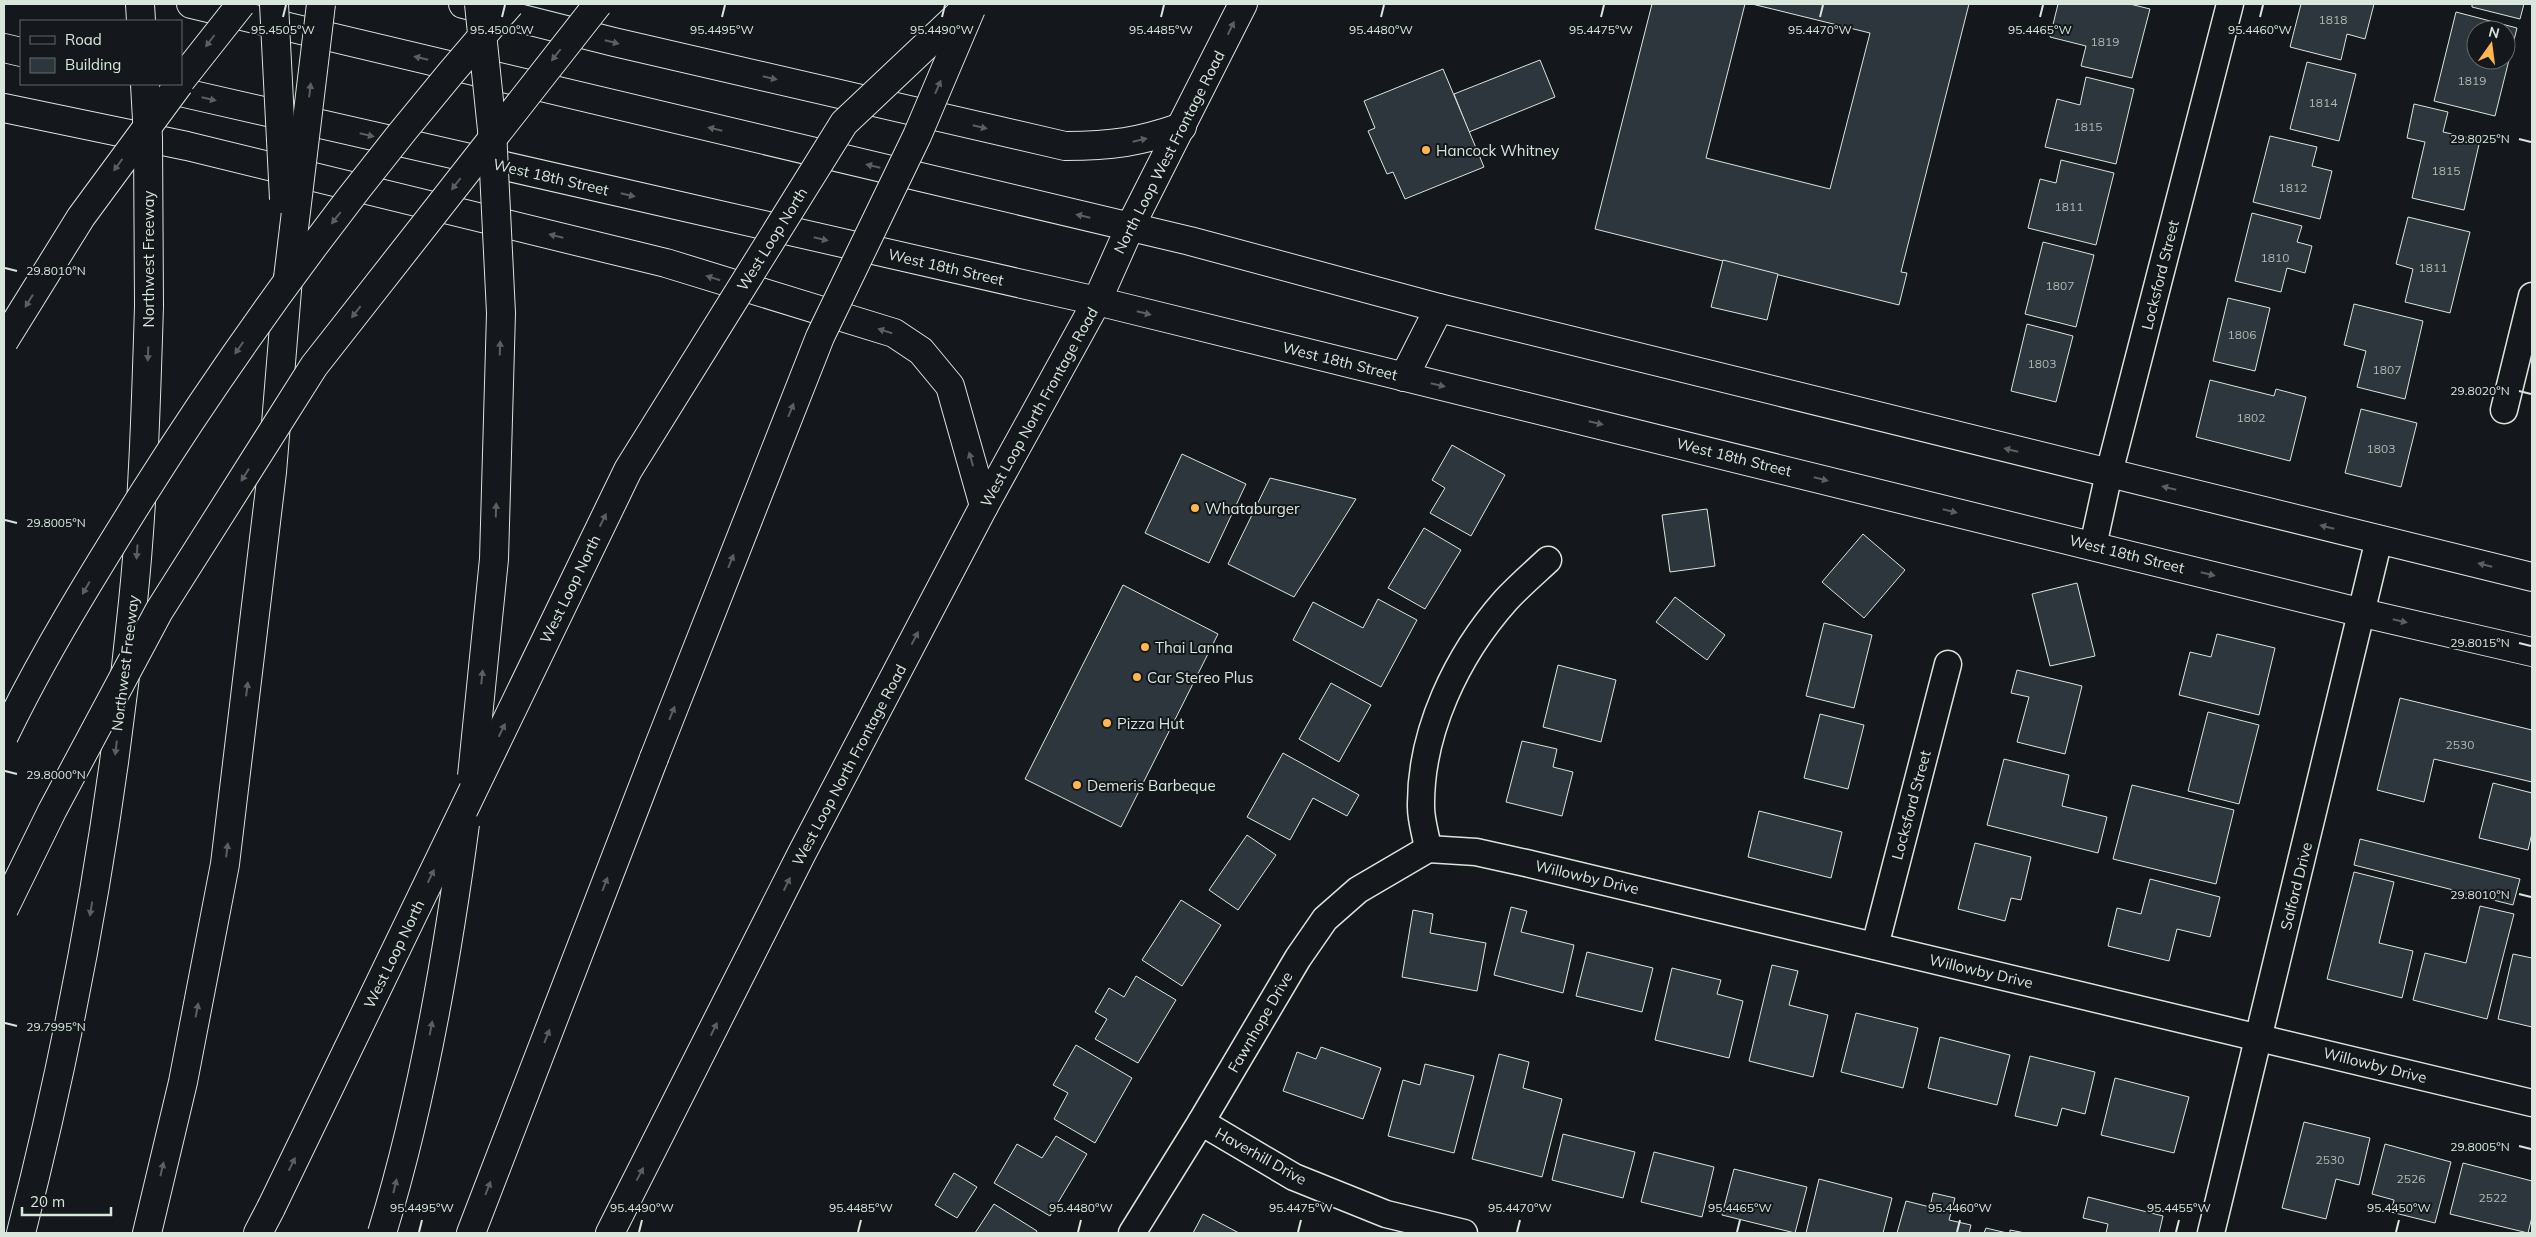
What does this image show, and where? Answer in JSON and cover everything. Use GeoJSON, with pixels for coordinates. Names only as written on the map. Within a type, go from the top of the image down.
{"type":"FeatureCollection","features":[{"type":"Feature","properties":{"kind":"main road"},"geometry":{"type":"LineString","coordinates":[[140,4],[141,20]]}},
{"type":"Feature","properties":{"kind":"main road"},"geometry":{"type":"LineString","coordinates":[[191,4],[1197,242],[1439,308],[2532,577]]}},
{"type":"Feature","properties":{"kind":"main road"},"geometry":{"type":"LineString","coordinates":[[182,79],[241,4]]}},
{"type":"Feature","properties":{"kind":"main road"},"geometry":{"type":"LineString","coordinates":[[274,4],[288,278]]}},
{"type":"Feature","properties":{"kind":"main road"},"geometry":{"type":"LineString","coordinates":[[147,1233],[183,1082],[225,864],[272,472],[288,278],[321,4]]}},
{"type":"Feature","properties":{"kind":"main road"},"geometry":{"type":"LineString","coordinates":[[463,4],[614,42],[1065,146],[1116,145],[1143,140],[1182,126]]}},
{"type":"Feature","properties":{"kind":"main road"},"geometry":{"type":"LineString","coordinates":[[382,1233],[422,1073],[455,900],[474,758],[494,559],[501,313],[492,130],[480,4]]}},
{"type":"Feature","properties":{"kind":"main road"},"geometry":{"type":"LineString","coordinates":[[4,736],[18,706],[108,550],[199,405],[296,268],[462,59],[510,4]]}},
{"type":"Feature","properties":{"kind":"main road"},"geometry":{"type":"LineString","coordinates":[[4,909],[52,811],[159,611],[314,366],[598,4]]}},
{"type":"Feature","properties":{"kind":"main road"},"geometry":{"type":"LineString","coordinates":[[471,1233],[650,767],[820,337],[917,136],[972,4]]}},
{"type":"Feature","properties":{"kind":"main road","name":"West Loop North"},"geometry":{"type":"LineString","coordinates":[[258,1233],[628,470],[844,123],[972,4]]}},
{"type":"Feature","properties":{"kind":"main road","name":"North Loop West Frontage Road"},"geometry":{"type":"LineString","coordinates":[[1097,301],[1130,227],[1243,4]]}},
{"type":"Feature","properties":{"kind":"main road"},"geometry":{"type":"LineString","coordinates":[[4,48],[20,52]]}},
{"type":"Feature","properties":{"kind":"main road","name":"Northwest Freeway"},"geometry":{"type":"LineString","coordinates":[[21,1233],[45,1138],[80,978],[111,790],[133,602],[144,454],[149,306],[148,138],[145,85]]}},
{"type":"Feature","properties":{"kind":"main road","name":"West 18th Street"},"geometry":{"type":"LineString","coordinates":[[149,85],[1097,301],[2363,613],[2532,652]]}},
{"type":"Feature","properties":{"kind":"main road"},"geometry":{"type":"LineString","coordinates":[[4,341],[81,216],[177,85]]}},
{"type":"Feature","properties":{"kind":"main road"},"geometry":{"type":"LineString","coordinates":[[4,108],[187,146],[666,263],[894,333],[921,352],[950,386],[984,506]]}},
{"type":"Feature","properties":{"kind":"main road","name":"West Loop North Frontage Road"},"geometry":{"type":"LineString","coordinates":[[610,1233],[802,853],[984,506],[1097,301]]}},
{"type":"Feature","properties":{"kind":"main road"},"geometry":{"type":"LineString","coordinates":[[1404,377],[1439,308]]}},
{"type":"Feature","properties":{"kind":"street","name":"Locksford Street"},"geometry":{"type":"LineString","coordinates":[[2093,546],[2109,473],[2230,4]]}},
{"type":"Feature","properties":{"kind":"street"},"geometry":{"type":"LineString","coordinates":[[2504,410],[2532,296]]}},
{"type":"Feature","properties":{"kind":"street","name":"Salford Drive"},"geometry":{"type":"LineString","coordinates":[[2211,1233],[2363,613],[2379,539]]}},
{"type":"Feature","properties":{"kind":"street"},"geometry":{"type":"LineString","coordinates":[[1428,849],[1421,808],[1425,762],[1434,722],[1456,669],[1506,600],[1548,560]]}},
{"type":"Feature","properties":{"kind":"street","name":"Locksford Street"},"geometry":{"type":"LineString","coordinates":[[1875,946],[1948,664]]}},
{"type":"Feature","properties":{"kind":"street","name":"Willowby Drive"},"geometry":{"type":"LineString","coordinates":[[1428,849],[1476,852],[1526,863],[2532,1103]]}},
{"type":"Feature","properties":{"kind":"street","name":"Fawnhope Drive"},"geometry":{"type":"LineString","coordinates":[[1132,1233],[1201,1122],[1298,958],[1325,919],[1358,890],[1428,849]]}},
{"type":"Feature","properties":{"kind":"street","name":"Haverhill Drive"},"geometry":{"type":"LineString","coordinates":[[1201,1122],[1294,1177],[1386,1214],[1464,1233]]}},
{"type":"Feature","properties":{"kind":"building"},"geometry":{"type":"Polygon","coordinates":[[[1652,4],[1745,4],[1706,158],[1830,189],[1870,33],[1752,4],[1969,4],[1901,272],[1907,273],[1899,305],[1595,229],[1652,4]]]}},
{"type":"Feature","properties":{"kind":"building"},"geometry":{"type":"Polygon","coordinates":[[[2058,4],[2130,4],[2150,9],[2132,78],[2081,66],[2086,46],[2050,37],[2058,4]]]}},
{"type":"Feature","properties":{"kind":"building"},"geometry":{"type":"Polygon","coordinates":[[[2301,4],[2374,4],[2365,39],[2347,34],[2341,60],[2290,47],[2301,4]]]}},
{"type":"Feature","properties":{"kind":"building"},"geometry":{"type":"Polygon","coordinates":[[[2472,4],[2524,4],[2520,19],[2472,7],[2472,4]]]}},
{"type":"Feature","properties":{"kind":"building"},"geometry":{"type":"Polygon","coordinates":[[[2456,12],[2486,20],[2466,20],[2466,70],[2506,70],[2495,116],[2434,101],[2456,12]]]}},
{"type":"Feature","properties":{"kind":"building"},"geometry":{"type":"Polygon","coordinates":[[[1540,60],[1555,97],[1469,132],[1454,94],[1540,60]]]}},
{"type":"Feature","properties":{"kind":"building"},"geometry":{"type":"Polygon","coordinates":[[[2307,62],[2356,74],[2339,141],[2290,129],[2307,62]]]}},
{"type":"Feature","properties":{"kind":"building","name":"Hancock Whitney"},"geometry":{"type":"Polygon","coordinates":[[[1443,69],[1484,167],[1405,199],[1393,172],[1387,174],[1368,131],[1375,128],[1364,101],[1443,69]]]}},
{"type":"Feature","properties":{"kind":"building"},"geometry":{"type":"Polygon","coordinates":[[[2086,77],[2134,89],[2116,164],[2045,147],[2057,99],[2080,105],[2086,77]]]}},
{"type":"Feature","properties":{"kind":"building"},"geometry":{"type":"Polygon","coordinates":[[[2414,104],[2448,112],[2443,132],[2480,140],[2464,210],[2412,198],[2425,142],[2407,138],[2414,104]]]}},
{"type":"Feature","properties":{"kind":"building"},"geometry":{"type":"Polygon","coordinates":[[[2270,136],[2317,147],[2312,166],[2332,171],[2320,219],[2253,202],[2270,136]]]}},
{"type":"Feature","properties":{"kind":"building"},"geometry":{"type":"Polygon","coordinates":[[[2061,160],[2114,173],[2096,245],[2028,228],[2040,179],[2056,183],[2061,160]]]}},
{"type":"Feature","properties":{"kind":"building"},"geometry":{"type":"Polygon","coordinates":[[[2252,213],[2302,226],[2297,242],[2312,246],[2305,273],[2287,268],[2281,292],[2235,281],[2252,213]]]}},
{"type":"Feature","properties":{"kind":"building"},"geometry":{"type":"Polygon","coordinates":[[[2408,217],[2470,232],[2450,313],[2405,302],[2413,269],[2396,264],[2408,217]]]}},
{"type":"Feature","properties":{"kind":"building"},"geometry":{"type":"Polygon","coordinates":[[[2043,242],[2094,255],[2076,327],[2025,314],[2043,242]]]}},
{"type":"Feature","properties":{"kind":"building"},"geometry":{"type":"Polygon","coordinates":[[[1723,260],[1778,274],[1767,320],[1711,307],[1723,260]]]}},
{"type":"Feature","properties":{"kind":"building"},"geometry":{"type":"Polygon","coordinates":[[[2228,298],[2270,308],[2255,371],[2213,361],[2228,298]]]}},
{"type":"Feature","properties":{"kind":"building"},"geometry":{"type":"Polygon","coordinates":[[[2354,304],[2423,321],[2405,399],[2357,387],[2366,351],[2344,345],[2354,304]]]}},
{"type":"Feature","properties":{"kind":"building"},"geometry":{"type":"Polygon","coordinates":[[[2027,324],[2073,336],[2056,402],[2011,391],[2027,324]]]}},
{"type":"Feature","properties":{"kind":"building"},"geometry":{"type":"Polygon","coordinates":[[[2210,380],[2274,396],[2276,389],[2306,397],[2290,461],[2196,437],[2210,380]]]}},
{"type":"Feature","properties":{"kind":"building"},"geometry":{"type":"Polygon","coordinates":[[[2361,409],[2417,423],[2401,487],[2345,473],[2361,409]]]}},
{"type":"Feature","properties":{"kind":"building"},"geometry":{"type":"Polygon","coordinates":[[[1452,445],[1505,475],[1471,536],[1430,513],[1445,488],[1432,480],[1452,445]]]}},
{"type":"Feature","properties":{"kind":"building","name":"Whataburger"},"geometry":{"type":"Polygon","coordinates":[[[1182,454],[1246,484],[1209,563],[1145,533],[1182,454]]]}},
{"type":"Feature","properties":{"kind":"building"},"geometry":{"type":"Polygon","coordinates":[[[1270,478],[1356,499],[1294,597],[1228,564],[1270,478]]]}},
{"type":"Feature","properties":{"kind":"building"},"geometry":{"type":"Polygon","coordinates":[[[1707,509],[1715,566],[1670,572],[1662,515],[1707,509]]]}},
{"type":"Feature","properties":{"kind":"building"},"geometry":{"type":"Polygon","coordinates":[[[1424,528],[1461,550],[1425,609],[1388,588],[1424,528]]]}},
{"type":"Feature","properties":{"kind":"building"},"geometry":{"type":"Polygon","coordinates":[[[1863,534],[1905,570],[1864,618],[1822,582],[1863,534]]]}},
{"type":"Feature","properties":{"kind":"building"},"geometry":{"type":"Polygon","coordinates":[[[2077,583],[2095,656],[2050,666],[2032,594],[2077,583]]]}},
{"type":"Feature","properties":{"kind":"building"},"geometry":{"type":"Polygon","coordinates":[[[1123,585],[1218,634],[1121,827],[1025,779],[1123,585]]]}},
{"type":"Feature","properties":{"kind":"building"},"geometry":{"type":"Polygon","coordinates":[[[1675,597],[1725,635],[1707,660],[1656,622],[1675,597]]]}},
{"type":"Feature","properties":{"kind":"building"},"geometry":{"type":"Polygon","coordinates":[[[1378,599],[1417,620],[1381,687],[1293,640],[1313,602],[1363,628],[1378,599]]]}},
{"type":"Feature","properties":{"kind":"building"},"geometry":{"type":"Polygon","coordinates":[[[1824,623],[1872,635],[1854,708],[1806,696],[1824,623]]]}},
{"type":"Feature","properties":{"kind":"building"},"geometry":{"type":"Polygon","coordinates":[[[2217,634],[2275,648],[2259,715],[2179,695],[2190,652],[2211,657],[2217,634]]]}},
{"type":"Feature","properties":{"kind":"building"},"geometry":{"type":"Polygon","coordinates":[[[1558,665],[1616,680],[1601,742],[1543,727],[1558,665]]]}},
{"type":"Feature","properties":{"kind":"building"},"geometry":{"type":"Polygon","coordinates":[[[2017,670],[2082,686],[2065,754],[2017,742],[2029,697],[2011,693],[2017,670]]]}},
{"type":"Feature","properties":{"kind":"building"},"geometry":{"type":"Polygon","coordinates":[[[1331,683],[1371,705],[1339,762],[1299,739],[1331,683]]]}},
{"type":"Feature","properties":{"kind":"building"},"geometry":{"type":"Polygon","coordinates":[[[2400,698],[2532,730],[2532,782],[2434,759],[2424,802],[2377,790],[2400,698]]]}},
{"type":"Feature","properties":{"kind":"building"},"geometry":{"type":"Polygon","coordinates":[[[2208,712],[2259,725],[2239,804],[2188,791],[2208,712]]]}},
{"type":"Feature","properties":{"kind":"building"},"geometry":{"type":"Polygon","coordinates":[[[1820,714],[1864,725],[1848,789],[1804,778],[1820,714]]]}},
{"type":"Feature","properties":{"kind":"building"},"geometry":{"type":"Polygon","coordinates":[[[1522,741],[1557,749],[1553,767],[1573,772],[1562,816],[1506,802],[1522,741]]]}},
{"type":"Feature","properties":{"kind":"building"},"geometry":{"type":"Polygon","coordinates":[[[1283,753],[1359,795],[1347,816],[1313,798],[1290,840],[1247,817],[1283,753]]]}},
{"type":"Feature","properties":{"kind":"building"},"geometry":{"type":"Polygon","coordinates":[[[2004,759],[2069,775],[2062,806],[2107,817],[2098,853],[1987,825],[2004,759]]]}},
{"type":"Feature","properties":{"kind":"building"},"geometry":{"type":"Polygon","coordinates":[[[2493,783],[2532,793],[2532,833],[2528,850],[2479,838],[2493,783]]]}},
{"type":"Feature","properties":{"kind":"building"},"geometry":{"type":"Polygon","coordinates":[[[2132,785],[2234,810],[2216,884],[2113,859],[2132,785]]]}},
{"type":"Feature","properties":{"kind":"building"},"geometry":{"type":"Polygon","coordinates":[[[1759,811],[1842,832],[1831,878],[1748,857],[1759,811]]]}},
{"type":"Feature","properties":{"kind":"building"},"geometry":{"type":"Polygon","coordinates":[[[1247,835],[1276,855],[1238,910],[1209,890],[1247,835]]]}},
{"type":"Feature","properties":{"kind":"building"},"geometry":{"type":"Polygon","coordinates":[[[2360,839],[2520,879],[2513,905],[2354,865],[2360,839]]]}},
{"type":"Feature","properties":{"kind":"building"},"geometry":{"type":"Polygon","coordinates":[[[1975,843],[2031,857],[2021,900],[2011,898],[2005,921],[1958,909],[1975,843]]]}},
{"type":"Feature","properties":{"kind":"building"},"geometry":{"type":"Polygon","coordinates":[[[2354,872],[2394,882],[2379,943],[2413,951],[2402,998],[2327,979],[2354,872]]]}},
{"type":"Feature","properties":{"kind":"building"},"geometry":{"type":"Polygon","coordinates":[[[2150,879],[2220,897],[2210,937],[2177,929],[2169,961],[2108,946],[2117,908],[2141,914],[2150,879]]]}},
{"type":"Feature","properties":{"kind":"building"},"geometry":{"type":"Polygon","coordinates":[[[1181,900],[1221,925],[1182,986],[1142,960],[1181,900]]]}},
{"type":"Feature","properties":{"kind":"building"},"geometry":{"type":"Polygon","coordinates":[[[2480,906],[2514,914],[2487,1019],[2413,1000],[2425,953],[2466,963],[2480,906]]]}},
{"type":"Feature","properties":{"kind":"building"},"geometry":{"type":"Polygon","coordinates":[[[1511,907],[1527,911],[1521,932],[1574,945],[1563,993],[1494,975],[1511,907]]]}},
{"type":"Feature","properties":{"kind":"building"},"geometry":{"type":"Polygon","coordinates":[[[1413,910],[1433,914],[1430,933],[1486,943],[1477,991],[1402,977],[1413,910]]]}},
{"type":"Feature","properties":{"kind":"building"},"geometry":{"type":"Polygon","coordinates":[[[1587,952],[1653,968],[1642,1012],[1576,996],[1587,952]]]}},
{"type":"Feature","properties":{"kind":"building"},"geometry":{"type":"Polygon","coordinates":[[[2513,954],[2532,958],[2532,1027],[2498,1019],[2513,954]]]}},
{"type":"Feature","properties":{"kind":"building"},"geometry":{"type":"Polygon","coordinates":[[[1772,965],[1798,971],[1789,1005],[1828,1015],[1813,1077],[1749,1061],[1772,965]]]}},
{"type":"Feature","properties":{"kind":"building"},"geometry":{"type":"Polygon","coordinates":[[[1672,968],[1721,980],[1717,994],[1743,1001],[1729,1058],[1655,1040],[1672,968]]]}},
{"type":"Feature","properties":{"kind":"building"},"geometry":{"type":"Polygon","coordinates":[[[1136,976],[1176,1000],[1138,1063],[1095,1039],[1107,1019],[1095,1012],[1109,988],[1124,997],[1136,976]]]}},
{"type":"Feature","properties":{"kind":"building"},"geometry":{"type":"Polygon","coordinates":[[[1856,1013],[1918,1028],[1903,1088],[1841,1072],[1856,1013]]]}},
{"type":"Feature","properties":{"kind":"building"},"geometry":{"type":"Polygon","coordinates":[[[1940,1037],[2010,1055],[1997,1105],[1928,1088],[1940,1037]]]}},
{"type":"Feature","properties":{"kind":"building"},"geometry":{"type":"Polygon","coordinates":[[[1076,1045],[1132,1078],[1095,1143],[1054,1119],[1068,1093],[1053,1085],[1076,1045]]]}},
{"type":"Feature","properties":{"kind":"building"},"geometry":{"type":"Polygon","coordinates":[[[1321,1047],[1381,1068],[1363,1119],[1283,1091],[1297,1052],[1316,1059],[1321,1047]]]}},
{"type":"Feature","properties":{"kind":"building"},"geometry":{"type":"Polygon","coordinates":[[[1499,1054],[1529,1062],[1523,1088],[1562,1099],[1542,1177],[1472,1159],[1499,1054]]]}},
{"type":"Feature","properties":{"kind":"building"},"geometry":{"type":"Polygon","coordinates":[[[2030,1056],[2095,1072],[2085,1114],[2062,1108],[2057,1126],[2015,1116],[2030,1056]]]}},
{"type":"Feature","properties":{"kind":"building"},"geometry":{"type":"Polygon","coordinates":[[[1425,1064],[1474,1076],[1454,1153],[1388,1136],[1403,1080],[1420,1085],[1425,1064]]]}},
{"type":"Feature","properties":{"kind":"building"},"geometry":{"type":"Polygon","coordinates":[[[2115,1078],[2189,1097],[2174,1153],[2101,1135],[2115,1078]]]}},
{"type":"Feature","properties":{"kind":"building"},"geometry":{"type":"Polygon","coordinates":[[[2304,1122],[2370,1138],[2359,1185],[2336,1179],[2326,1219],[2282,1208],[2304,1122]]]}},
{"type":"Feature","properties":{"kind":"building"},"geometry":{"type":"Polygon","coordinates":[[[1563,1134],[1635,1152],[1623,1198],[1552,1180],[1563,1134]]]}},
{"type":"Feature","properties":{"kind":"building"},"geometry":{"type":"Polygon","coordinates":[[[1056,1136],[1087,1154],[1050,1216],[994,1183],[1017,1144],[1042,1158],[1056,1136]]]}},
{"type":"Feature","properties":{"kind":"building"},"geometry":{"type":"Polygon","coordinates":[[[2385,1144],[2451,1162],[2435,1223],[2391,1212],[2394,1200],[2372,1194],[2385,1144]]]}},
{"type":"Feature","properties":{"kind":"building"},"geometry":{"type":"Polygon","coordinates":[[[1654,1152],[1714,1167],[1702,1217],[1641,1202],[1654,1152]]]}},
{"type":"Feature","properties":{"kind":"building"},"geometry":{"type":"Polygon","coordinates":[[[2463,1163],[2532,1181],[2532,1217],[2528,1233],[2450,1214],[2463,1163]]]}},
{"type":"Feature","properties":{"kind":"building"},"geometry":{"type":"Polygon","coordinates":[[[1734,1169],[1807,1187],[1795,1233],[1722,1215],[1734,1169]]]}},
{"type":"Feature","properties":{"kind":"building"},"geometry":{"type":"Polygon","coordinates":[[[954,1173],[977,1187],[957,1218],[935,1205],[954,1173]]]}},
{"type":"Feature","properties":{"kind":"building"},"geometry":{"type":"Polygon","coordinates":[[[1819,1179],[1892,1198],[1883,1233],[1806,1233],[1819,1179]]]}},
{"type":"Feature","properties":{"kind":"building"},"geometry":{"type":"Polygon","coordinates":[[[1933,1193],[1955,1198],[1949,1220],[1971,1225],[1969,1233],[1897,1233],[1906,1201],[1930,1207],[1933,1193]]]}},
{"type":"Feature","properties":{"kind":"building"},"geometry":{"type":"Polygon","coordinates":[[[2088,1197],[2163,1216],[2159,1233],[2106,1233],[2108,1224],[2083,1218],[2088,1197]]]}},
{"type":"Feature","properties":{"kind":"building"},"geometry":{"type":"Polygon","coordinates":[[[994,1204],[1037,1231],[1036,1233],[975,1233],[994,1204]]]}},
{"type":"Feature","properties":{"kind":"building"},"geometry":{"type":"Polygon","coordinates":[[[1203,1214],[1239,1233],[1193,1233],[1203,1214]]]}},
{"type":"Feature","properties":{"kind":"building"},"geometry":{"type":"Polygon","coordinates":[[[1986,1228],[2007,1233],[1984,1233],[1986,1228]]]}},
{"type":"Feature","properties":{"kind":"building"},"geometry":{"type":"Polygon","coordinates":[[[2010,1230],[2025,1233],[2010,1233],[2010,1230]]]}},
{"type":"Feature","properties":{"kind":"place","name":"Hancock Whitney"},"geometry":{"type":"Point","coordinates":[1426,150]}},
{"type":"Feature","properties":{"kind":"place","name":"Whataburger"},"geometry":{"type":"Point","coordinates":[1195,508]}},
{"type":"Feature","properties":{"kind":"place","name":"Thai Lanna"},"geometry":{"type":"Point","coordinates":[1145,647]}},
{"type":"Feature","properties":{"kind":"place","name":"Car Stereo Plus"},"geometry":{"type":"Point","coordinates":[1137,677]}},
{"type":"Feature","properties":{"kind":"place","name":"Pizza Hut"},"geometry":{"type":"Point","coordinates":[1107,723]}},
{"type":"Feature","properties":{"kind":"place","name":"Demeris Barbeque"},"geometry":{"type":"Point","coordinates":[1077,785]}}]}
